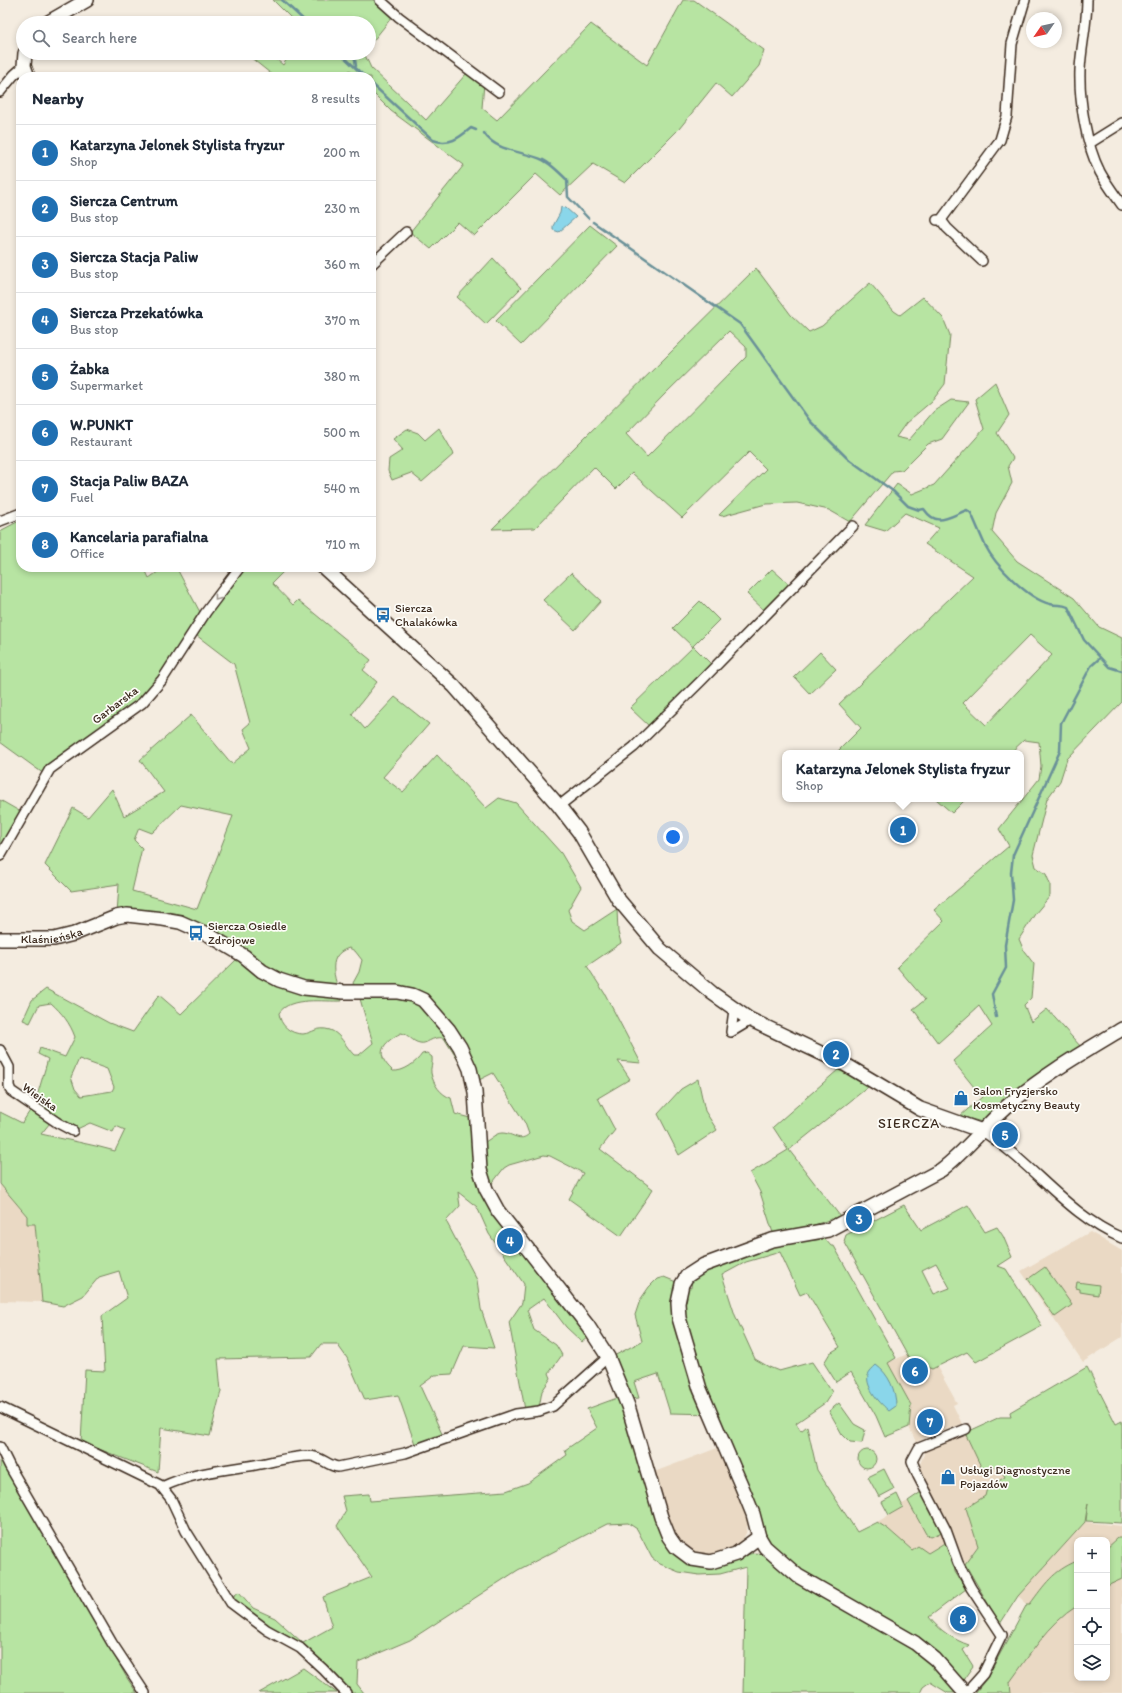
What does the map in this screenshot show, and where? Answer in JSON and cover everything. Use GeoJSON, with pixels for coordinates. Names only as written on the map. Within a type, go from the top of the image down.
{"type":"FeatureCollection","features":[{"type":"Feature","properties":{"kind":"street"},"geometry":{"type":"LineString","coordinates":[[58,16],[87,0]]}},
{"type":"Feature","properties":{"kind":"street"},"geometry":{"type":"LineString","coordinates":[[380,0],[399,17],[499,92]]}},
{"type":"Feature","properties":{"kind":"street"},"geometry":{"type":"LineString","coordinates":[[982,261],[939,220],[1000,140],[1007,116],[1012,44],[1026,0]]}},
{"type":"Feature","properties":{"kind":"street"},"geometry":{"type":"LineString","coordinates":[[1087,0],[1080,82],[1090,143],[1100,172],[1122,204]]}},
{"type":"Feature","properties":{"kind":"street"},"geometry":{"type":"LineString","coordinates":[[25,60],[26,72]]}},
{"type":"Feature","properties":{"kind":"street"},"geometry":{"type":"LineString","coordinates":[[0,92],[16,74]]}},
{"type":"Feature","properties":{"kind":"street"},"geometry":{"type":"LineString","coordinates":[[1090,143],[1122,123]]}},
{"type":"Feature","properties":{"kind":"street"},"geometry":{"type":"LineString","coordinates":[[376,260],[406,232]]}},
{"type":"Feature","properties":{"kind":"street"},"geometry":{"type":"LineString","coordinates":[[0,521],[16,515]]}},
{"type":"Feature","properties":{"kind":"street"},"geometry":{"type":"LineString","coordinates":[[559,806],[634,747],[853,526]]}},
{"type":"Feature","properties":{"kind":"street","name":"Garbarska"},"geometry":{"type":"LineString","coordinates":[[0,856],[50,769],[142,703],[162,680],[206,612],[236,572]]}},
{"type":"Feature","properties":{"kind":"street"},"geometry":{"type":"LineString","coordinates":[[329,572],[454,686],[559,806],[579,832],[618,899],[645,933],[683,970],[734,1010],[751,1020],[846,1065],[920,1109],[982,1131],[1054,1192],[1084,1215],[1106,1230],[1122,1238]]}},
{"type":"Feature","properties":{"kind":"street","name":"Klaśnieńska"},"geometry":{"type":"LineString","coordinates":[[0,939],[54,939],[74,934],[116,917],[127,916],[180,922],[209,935],[278,980],[304,988],[344,992],[397,992],[412,995],[423,1000],[449,1030],[460,1047],[470,1069],[475,1092],[480,1170],[486,1189],[498,1211],[588,1326],[608,1357],[628,1406],[661,1517],[669,1537],[676,1547],[692,1559],[711,1562],[736,1554],[759,1537]]}},
{"type":"Feature","properties":{"kind":"street"},"geometry":{"type":"LineString","coordinates":[[734,1010],[731,1032],[751,1020]]}},
{"type":"Feature","properties":{"kind":"street"},"geometry":{"type":"LineString","coordinates":[[966,1429],[919,1448],[912,1461],[918,1476],[946,1530],[958,1563],[971,1588],[1002,1635],[983,1674],[965,1693],[935,1659],[915,1643],[798,1576],[775,1557],[759,1537],[742,1486],[700,1388],[680,1318],[678,1303],[682,1284],[687,1276],[704,1265],[732,1254],[772,1240],[828,1230],[941,1170],[955,1159],[982,1131],[1023,1094],[1078,1056],[1122,1029]]}},
{"type":"Feature","properties":{"kind":"street","name":"Wiejska"},"geometry":{"type":"LineString","coordinates":[[0,1050],[9,1067],[9,1086],[11,1091],[58,1123],[73,1131]]}},
{"type":"Feature","properties":{"kind":"street"},"geometry":{"type":"LineString","coordinates":[[162,1487],[212,1471],[310,1456],[317,1457],[332,1466],[338,1467],[405,1453],[516,1414],[539,1411],[553,1406],[608,1357]]}},
{"type":"Feature","properties":{"kind":"street"},"geometry":{"type":"LineString","coordinates":[[0,1407],[162,1487],[171,1499],[186,1531],[231,1603],[267,1630],[300,1648],[346,1693]]}},
{"type":"Feature","properties":{"kind":"street"},"geometry":{"type":"LineString","coordinates":[[0,1447],[10,1467],[112,1643],[145,1693]]}},
{"type":"Feature","properties":{"kind":"shaded area"},"geometry":{"type":"Polygon","coordinates":[[[0,1184],[27,1216],[35,1223],[42,1302],[0,1301],[0,1184]]]}},
{"type":"Feature","properties":{"kind":"shaded area"},"geometry":{"type":"Polygon","coordinates":[[[1090,1232],[1122,1251],[1122,1337],[1083,1362],[1021,1271],[1090,1232]]]}},
{"type":"Feature","properties":{"kind":"shaded area"},"geometry":{"type":"Polygon","coordinates":[[[907,1354],[910,1360],[932,1369],[937,1367],[957,1403],[953,1405],[962,1424],[916,1442],[909,1427],[911,1406],[888,1363],[907,1354]]]}},
{"type":"Feature","properties":{"kind":"shaded area"},"geometry":{"type":"Polygon","coordinates":[[[1000,1417],[1024,1449],[980,1543],[965,1564],[952,1532],[919,1467],[925,1451],[1000,1417]]]}},
{"type":"Feature","properties":{"kind":"shaded area"},"geometry":{"type":"Polygon","coordinates":[[[720,1447],[749,1518],[746,1533],[740,1545],[715,1558],[691,1554],[674,1536],[654,1472],[720,1447]]]}},
{"type":"Feature","properties":{"kind":"shaded area"},"geometry":{"type":"Polygon","coordinates":[[[908,1501],[926,1534],[931,1537],[942,1532],[946,1542],[928,1553],[912,1550],[888,1529],[877,1522],[903,1507],[902,1504],[908,1501]]]}},
{"type":"Feature","properties":{"kind":"shaded area"},"geometry":{"type":"Polygon","coordinates":[[[1085,1522],[1122,1526],[1122,1693],[992,1693],[1023,1610],[1027,1604],[1018,1596],[1085,1522]]]}},
{"type":"Feature","properties":{"kind":"green space"},"geometry":{"type":"Polygon","coordinates":[[[273,0],[374,0],[392,17],[376,37],[376,16],[289,16],[273,0]]]}},
{"type":"Feature","properties":{"kind":"green space"},"geometry":{"type":"Polygon","coordinates":[[[683,0],[694,0],[764,50],[759,66],[732,97],[716,83],[679,129],[625,183],[593,164],[560,195],[536,174],[474,236],[458,222],[431,249],[410,232],[464,165],[391,111],[376,96],[376,73],[426,120],[466,74],[484,83],[482,108],[497,120],[591,24],[647,65],[683,0]]]}},
{"type":"Feature","properties":{"kind":"green space"},"geometry":{"type":"Polygon","coordinates":[[[254,60],[277,60],[283,65],[286,60],[367,60],[371,68],[375,72],[352,72],[350,70],[348,72],[269,72],[254,60]]]}},
{"type":"Feature","properties":{"kind":"green space"},"geometry":{"type":"Polygon","coordinates":[[[590,225],[617,246],[521,345],[496,321],[590,225]]]}},
{"type":"Feature","properties":{"kind":"green space"},"geometry":{"type":"Polygon","coordinates":[[[493,258],[521,288],[486,324],[457,297],[493,258]]]}},
{"type":"Feature","properties":{"kind":"green space"},"geometry":{"type":"Polygon","coordinates":[[[756,268],[791,315],[809,332],[822,326],[870,283],[894,311],[900,315],[923,297],[943,318],[950,335],[945,384],[932,401],[906,423],[896,437],[909,440],[934,411],[951,400],[969,402],[942,439],[928,444],[902,470],[893,471],[850,522],[829,510],[797,503],[766,504],[722,516],[719,515],[766,469],[749,452],[682,518],[632,473],[616,489],[594,467],[535,528],[492,529],[756,268]],[[729,331],[626,434],[647,457],[746,357],[746,347],[729,331]]]}},
{"type":"Feature","properties":{"kind":"green space"},"geometry":{"type":"Polygon","coordinates":[[[995,382],[1009,415],[997,433],[1013,458],[1008,466],[1012,483],[996,513],[992,532],[1017,561],[1074,598],[1099,627],[1122,638],[1122,702],[1067,759],[1060,781],[1047,799],[1033,855],[1036,867],[1046,874],[1050,884],[1050,896],[1035,914],[1019,939],[1024,951],[1034,964],[1031,998],[1024,1005],[1031,1022],[1047,1009],[1081,1047],[995,1109],[982,1122],[960,1116],[982,1097],[953,1061],[992,1026],[979,1006],[938,1043],[913,1009],[925,1000],[897,967],[944,921],[934,910],[1009,846],[999,829],[1021,802],[1024,802],[1024,798],[1039,779],[1041,766],[1039,742],[1024,740],[1013,750],[839,750],[861,728],[839,704],[973,576],[925,544],[939,528],[905,513],[885,531],[865,525],[897,484],[912,494],[934,485],[984,429],[975,399],[995,382]],[[1030,635],[963,703],[986,725],[1052,655],[1030,635]]]}},
{"type":"Feature","properties":{"kind":"green space"},"geometry":{"type":"Polygon","coordinates":[[[439,428],[454,454],[422,482],[411,473],[392,480],[388,471],[389,459],[403,450],[393,439],[407,429],[418,433],[425,440],[439,428]]]}},
{"type":"Feature","properties":{"kind":"green space"},"geometry":{"type":"Polygon","coordinates":[[[16,523],[16,572],[146,572],[149,578],[158,572],[179,572],[201,614],[149,692],[44,774],[0,742],[0,531],[16,523]]]}},
{"type":"Feature","properties":{"kind":"green space"},"geometry":{"type":"Polygon","coordinates":[[[772,569],[791,586],[766,612],[747,594],[772,569]]]}},
{"type":"Feature","properties":{"kind":"green space"},"geometry":{"type":"Polygon","coordinates":[[[242,572],[283,572],[272,583],[293,605],[298,600],[371,660],[363,670],[377,682],[352,714],[365,729],[395,697],[429,724],[383,777],[403,792],[437,755],[486,808],[499,798],[516,803],[561,853],[581,887],[568,910],[572,921],[585,930],[617,909],[618,932],[621,943],[587,966],[605,994],[641,1063],[618,1061],[630,1079],[598,1098],[615,1130],[600,1149],[653,1189],[621,1236],[569,1199],[583,1173],[550,1156],[544,1155],[509,1165],[504,1168],[490,1186],[531,1265],[589,1336],[582,1342],[566,1327],[544,1298],[527,1310],[534,1330],[556,1345],[562,1355],[549,1373],[551,1378],[542,1391],[539,1408],[525,1410],[509,1322],[522,1303],[524,1284],[489,1234],[477,1207],[458,1192],[460,1206],[446,1221],[477,1280],[481,1309],[494,1348],[464,1346],[452,1374],[435,1375],[420,1386],[443,1436],[415,1444],[398,1395],[365,1400],[347,1358],[337,1344],[321,1344],[311,1357],[218,1359],[221,1391],[210,1436],[161,1428],[158,1472],[81,1442],[85,1370],[105,1371],[102,1316],[127,1298],[119,1271],[99,1277],[83,1296],[63,1306],[42,1302],[35,1224],[27,1224],[27,1216],[0,1184],[0,1112],[22,1123],[35,1103],[48,1059],[38,1054],[40,1048],[65,1057],[75,1037],[65,1018],[51,1003],[39,1005],[30,1023],[23,1020],[32,1000],[46,989],[109,1023],[133,1032],[159,995],[181,1014],[238,958],[191,921],[117,914],[119,884],[71,891],[45,865],[73,808],[88,817],[112,789],[124,816],[164,792],[140,760],[191,715],[232,764],[251,748],[243,729],[250,723],[234,664],[196,635],[220,599],[242,572]],[[181,805],[152,833],[139,828],[134,840],[142,848],[132,891],[197,909],[233,816],[181,805]],[[349,948],[341,952],[336,957],[334,964],[335,978],[342,1001],[299,1002],[291,1004],[279,1013],[281,1021],[290,1031],[303,1034],[318,1029],[330,1030],[340,1037],[354,1055],[359,1055],[373,1043],[360,999],[353,983],[359,972],[362,960],[355,951],[349,948]],[[401,1033],[385,1045],[383,1049],[382,1054],[387,1065],[393,1071],[397,1071],[409,1066],[422,1054],[427,1053],[432,1057],[431,1073],[436,1085],[441,1092],[447,1097],[451,1098],[455,1114],[470,1118],[471,1143],[487,1141],[499,1133],[506,1133],[519,1138],[526,1137],[529,1134],[525,1123],[493,1073],[479,1080],[469,1078],[444,1038],[436,1038],[425,1043],[420,1043],[401,1033]],[[79,1059],[71,1077],[75,1089],[81,1096],[112,1091],[114,1087],[107,1069],[79,1059]],[[54,1118],[41,1134],[115,1151],[125,1130],[116,1126],[113,1132],[90,1123],[77,1129],[54,1118]]]}},
{"type":"Feature","properties":{"kind":"green space"},"geometry":{"type":"Polygon","coordinates":[[[571,573],[601,601],[575,630],[543,600],[571,573]]]}},
{"type":"Feature","properties":{"kind":"green space"},"geometry":{"type":"Polygon","coordinates":[[[700,601],[719,620],[693,646],[712,665],[650,727],[630,708],[693,647],[673,628],[700,601]]]}},
{"type":"Feature","properties":{"kind":"green space"},"geometry":{"type":"Polygon","coordinates":[[[820,652],[836,669],[810,694],[794,677],[820,652]]]}},
{"type":"Feature","properties":{"kind":"green space"},"geometry":{"type":"Polygon","coordinates":[[[0,800],[21,812],[0,850],[0,800]]]}},
{"type":"Feature","properties":{"kind":"green space"},"geometry":{"type":"Polygon","coordinates":[[[939,802],[963,802],[952,813],[939,802]]]}},
{"type":"Feature","properties":{"kind":"green space"},"geometry":{"type":"Polygon","coordinates":[[[839,1069],[868,1087],[789,1150],[840,1216],[803,1229],[773,1233],[760,1192],[750,1173],[788,1150],[773,1127],[839,1069]]]}},
{"type":"Feature","properties":{"kind":"green space"},"geometry":{"type":"Polygon","coordinates":[[[698,1079],[705,1111],[717,1130],[679,1155],[658,1114],[681,1089],[698,1079]]]}},
{"type":"Feature","properties":{"kind":"green space"},"geometry":{"type":"Polygon","coordinates":[[[904,1205],[921,1230],[968,1205],[985,1232],[997,1227],[1003,1236],[1012,1257],[998,1266],[1006,1269],[1042,1326],[976,1362],[967,1352],[932,1369],[910,1360],[844,1241],[846,1235],[904,1205]],[[936,1263],[922,1270],[934,1294],[950,1288],[936,1263]]]}},
{"type":"Feature","properties":{"kind":"green space"},"geometry":{"type":"Polygon","coordinates":[[[825,1239],[831,1246],[834,1246],[896,1358],[888,1363],[911,1405],[909,1427],[885,1437],[876,1416],[851,1372],[836,1382],[824,1363],[830,1353],[840,1347],[807,1292],[800,1295],[780,1252],[746,1262],[722,1275],[735,1315],[755,1359],[779,1371],[812,1362],[832,1392],[825,1403],[796,1423],[801,1431],[807,1426],[817,1470],[857,1532],[877,1522],[888,1529],[912,1550],[918,1546],[928,1553],[946,1542],[954,1562],[955,1572],[966,1589],[929,1617],[947,1634],[969,1645],[963,1650],[973,1666],[963,1680],[940,1656],[946,1676],[959,1693],[948,1693],[930,1682],[923,1687],[920,1693],[743,1693],[746,1567],[720,1574],[699,1575],[679,1572],[660,1564],[652,1558],[637,1529],[628,1523],[607,1524],[518,1570],[410,1640],[358,1662],[357,1684],[364,1693],[351,1693],[329,1670],[239,1607],[232,1597],[239,1592],[253,1608],[275,1618],[303,1643],[332,1627],[323,1597],[372,1577],[337,1526],[346,1511],[342,1496],[369,1494],[370,1501],[506,1491],[528,1483],[567,1455],[565,1450],[597,1428],[587,1409],[628,1394],[612,1357],[642,1341],[635,1315],[640,1300],[657,1279],[664,1277],[691,1288],[692,1280],[707,1268],[776,1244],[825,1239]],[[658,1374],[634,1382],[639,1398],[621,1400],[673,1552],[694,1565],[710,1568],[726,1565],[751,1554],[763,1554],[715,1414],[670,1413],[658,1374]]]}},
{"type":"Feature","properties":{"kind":"green space"},"geometry":{"type":"Polygon","coordinates":[[[1045,1267],[1072,1305],[1055,1317],[1028,1279],[1045,1267]]]}},
{"type":"Feature","properties":{"kind":"green space"},"geometry":{"type":"Polygon","coordinates":[[[1077,1282],[1099,1285],[1098,1295],[1080,1292],[1080,1289],[1076,1288],[1077,1282]]]}},
{"type":"Feature","properties":{"kind":"green space"},"geometry":{"type":"Polygon","coordinates":[[[1087,1367],[1116,1424],[1122,1421],[1122,1523],[1086,1521],[1088,1503],[1085,1522],[1018,1596],[1000,1624],[965,1564],[978,1546],[966,1508],[985,1496],[987,1488],[1005,1477],[998,1465],[983,1471],[965,1433],[1000,1417],[1011,1417],[1010,1412],[1087,1367]]]}},
{"type":"Feature","properties":{"kind":"green space"},"geometry":{"type":"Polygon","coordinates":[[[839,1403],[854,1424],[865,1430],[862,1443],[850,1442],[842,1434],[829,1411],[839,1403]]]}},
{"type":"Feature","properties":{"kind":"green space"},"geometry":{"type":"Polygon","coordinates":[[[863,1450],[871,1450],[876,1455],[874,1466],[871,1468],[863,1468],[858,1463],[858,1455],[863,1450]]]}},
{"type":"Feature","properties":{"kind":"green space"},"geometry":{"type":"Polygon","coordinates":[[[0,1454],[127,1678],[137,1693],[0,1693],[0,1454]]]}},
{"type":"Feature","properties":{"kind":"green space"},"geometry":{"type":"Polygon","coordinates":[[[884,1469],[894,1489],[879,1497],[868,1477],[884,1469]]]}},
{"type":"Feature","properties":{"kind":"green space"},"geometry":{"type":"Polygon","coordinates":[[[921,1492],[942,1532],[931,1537],[926,1534],[908,1501],[921,1492]]]}},
{"type":"Feature","properties":{"kind":"green space"},"geometry":{"type":"Polygon","coordinates":[[[897,1494],[903,1507],[889,1515],[882,1502],[897,1494]]]}},
{"type":"Feature","properties":{"kind":"green space"},"geometry":{"type":"Polygon","coordinates":[[[1118,1538],[1122,1538],[1122,1579],[1110,1585],[1110,1573],[1110,1545],[1118,1538]]]}},
{"type":"Feature","properties":{"kind":"green space"},"geometry":{"type":"Polygon","coordinates":[[[1074,1562],[1074,1608],[1048,1631],[1032,1651],[1010,1682],[1011,1693],[975,1693],[987,1678],[1027,1604],[1030,1604],[1050,1579],[1074,1562]]]}},
{"type":"Feature","properties":{"kind":"green space"},"geometry":{"type":"Polygon","coordinates":[[[303,1668],[337,1693],[259,1693],[303,1668]]]}},
{"type":"Feature","properties":{"kind":"water"},"geometry":{"type":"Polygon","coordinates":[[[561,207],[566,208],[576,217],[559,232],[553,230],[553,226],[560,213],[561,207]]]}},
{"type":"Feature","properties":{"kind":"water"},"geometry":{"type":"Polygon","coordinates":[[[876,1365],[885,1373],[891,1383],[895,1395],[896,1406],[889,1411],[874,1395],[869,1385],[868,1375],[876,1365]]]}},
{"type":"Feature","properties":{"kind":"waterway"},"geometry":{"type":"LineString","coordinates":[[282,0],[299,16]]}},
{"type":"Feature","properties":{"kind":"waterway"},"geometry":{"type":"LineString","coordinates":[[347,60],[360,72]]}},
{"type":"Feature","properties":{"kind":"waterway"},"geometry":{"type":"LineString","coordinates":[[355,60],[356,66]]}},
{"type":"Feature","properties":{"kind":"waterway"},"geometry":{"type":"LineString","coordinates":[[376,88],[433,140],[439,142],[454,140],[471,128],[476,130]]}},
{"type":"Feature","properties":{"kind":"waterway"},"geometry":{"type":"LineString","coordinates":[[484,133],[489,139],[503,148],[536,157],[552,166],[567,180],[568,197],[588,218]]}},
{"type":"Feature","properties":{"kind":"waterway"},"geometry":{"type":"LineString","coordinates":[[593,222],[740,324],[810,421],[847,458],[893,491],[908,506],[919,510],[924,509],[929,515],[938,520],[948,518],[967,510],[971,513],[985,545],[1004,571],[1022,588],[1041,601],[1068,607],[1084,640],[1109,667],[1122,671]]}},
{"type":"Feature","properties":{"kind":"waterway"},"geometry":{"type":"LineString","coordinates":[[996,1017],[992,994],[1006,968],[1005,945],[1013,900],[1011,873],[1013,855],[1060,751],[1061,723],[1091,666],[1100,658]]}},
{"type":"Feature","properties":{"kind":"place","name":"Siercza Chalakówka"},"geometry":{"type":"Point","coordinates":[383,615]}},
{"type":"Feature","properties":{"kind":"place","name":"Katarzyna Jelonek Stylista fryzur"},"geometry":{"type":"Point","coordinates":[903,830]}},
{"type":"Feature","properties":{"kind":"place","name":"Siercza Osiedle Zdrojowe"},"geometry":{"type":"Point","coordinates":[196,933]}},
{"type":"Feature","properties":{"kind":"place","name":"Siercza Centrum"},"geometry":{"type":"Point","coordinates":[836,1054]}},
{"type":"Feature","properties":{"kind":"place","name":"Salon Fryzjersko Kosmetyczny Beauty"},"geometry":{"type":"Point","coordinates":[961,1098]}},
{"type":"Feature","properties":{"kind":"place","name":"Żabka"},"geometry":{"type":"Point","coordinates":[1005,1135]}},
{"type":"Feature","properties":{"kind":"place","name":"Siercza Stacja Paliw"},"geometry":{"type":"Point","coordinates":[859,1219]}},
{"type":"Feature","properties":{"kind":"place","name":"Siercza Przekatówka"},"geometry":{"type":"Point","coordinates":[510,1241]}},
{"type":"Feature","properties":{"kind":"place","name":"W.PUNKT"},"geometry":{"type":"Point","coordinates":[915,1371]}},
{"type":"Feature","properties":{"kind":"place","name":"Stacja Paliw BAZA"},"geometry":{"type":"Point","coordinates":[930,1422]}},
{"type":"Feature","properties":{"kind":"place","name":"Usługi Diagnostyczne Pojazdów"},"geometry":{"type":"Point","coordinates":[948,1477]}},
{"type":"Feature","properties":{"kind":"place","name":"Kancelaria parafialna"},"geometry":{"type":"Point","coordinates":[963,1619]}},
{"type":"Feature","properties":{"kind":"district","name":"SIERCZA"},"geometry":{"type":"Point","coordinates":[909,1123]}}]}
